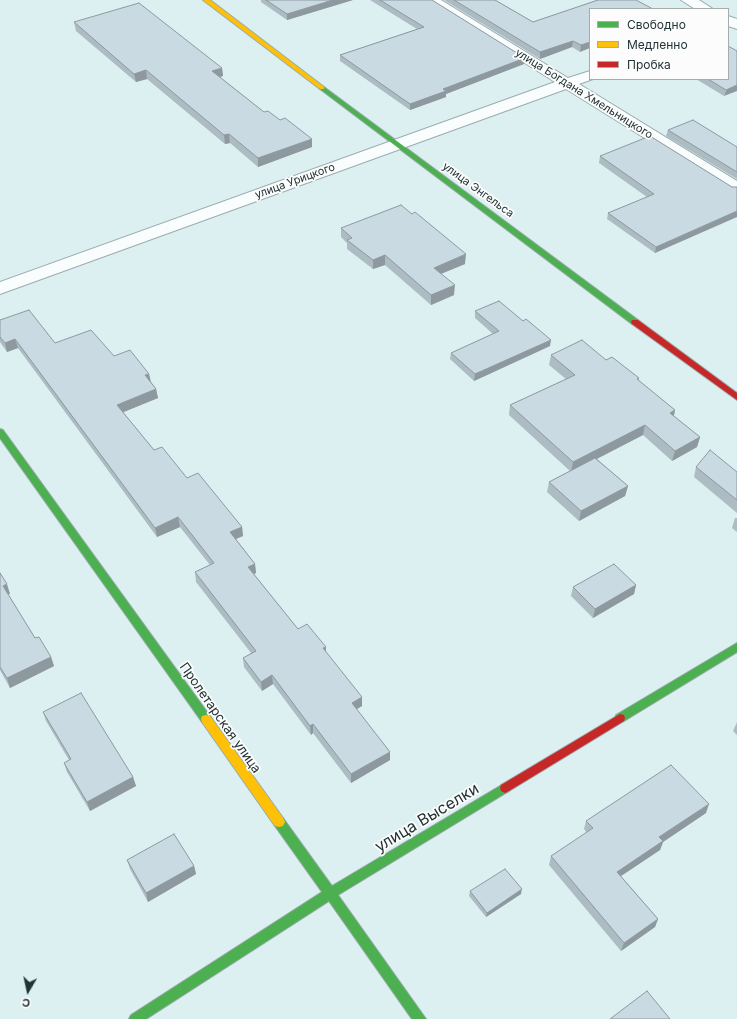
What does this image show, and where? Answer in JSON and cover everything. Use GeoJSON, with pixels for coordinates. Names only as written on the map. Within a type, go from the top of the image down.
{"type":"FeatureCollection","features":[{"type":"Feature","properties":{"kind":"street","name":"улица Энгельса"},"geometry":{"type":"LineString","coordinates":[[206,0],[396,145],[737,397]]}},
{"type":"Feature","properties":{"kind":"street","name":"улица Богдана Хмельницкого"},"geometry":{"type":"LineString","coordinates":[[432,0],[737,188]]}},
{"type":"Feature","properties":{"kind":"street"},"geometry":{"type":"LineString","coordinates":[[688,0],[704,8]]}},
{"type":"Feature","properties":{"kind":"street","name":"улица Урицкого"},"geometry":{"type":"LineString","coordinates":[[0,288],[589,75]]}},
{"type":"Feature","properties":{"kind":"street","name":"Пролетарская улица"},"geometry":{"type":"LineString","coordinates":[[0,432],[420,1019]]}},
{"type":"Feature","properties":{"kind":"street","name":"улица Выселки"},"geometry":{"type":"LineString","coordinates":[[135,1019],[330,894],[737,647]]}},
{"type":"Feature","properties":{"kind":"building"},"geometry":{"type":"Polygon","coordinates":[[[266,0],[333,0],[287,14],[266,0]]]}},
{"type":"Feature","properties":{"kind":"building"},"geometry":{"type":"Polygon","coordinates":[[[380,0],[432,0],[525,58],[443,89],[446,91],[410,104],[340,55],[424,27],[380,0]]]}},
{"type":"Feature","properties":{"kind":"building"},"geometry":{"type":"Polygon","coordinates":[[[454,0],[495,0],[533,22],[598,0],[636,0],[651,8],[589,8],[589,42],[581,45],[573,41],[540,52],[454,0]]]}},
{"type":"Feature","properties":{"kind":"building"},"geometry":{"type":"Polygon","coordinates":[[[139,3],[222,68],[212,71],[264,112],[268,111],[280,120],[285,118],[312,139],[258,158],[229,134],[224,135],[146,70],[134,74],[74,22],[139,3]]]}},
{"type":"Feature","properties":{"kind":"building"},"geometry":{"type":"Polygon","coordinates":[[[729,47],[737,51],[737,85],[726,90],[710,80],[729,80],[729,47]]]}},
{"type":"Feature","properties":{"kind":"building"},"geometry":{"type":"Polygon","coordinates":[[[693,120],[737,147],[737,172],[668,130],[693,120]]]}},
{"type":"Feature","properties":{"kind":"building"},"geometry":{"type":"Polygon","coordinates":[[[650,136],[732,187],[737,187],[737,211],[656,247],[608,213],[654,194],[600,156],[650,136]]]}},
{"type":"Feature","properties":{"kind":"building"},"geometry":{"type":"Polygon","coordinates":[[[401,205],[412,214],[415,212],[466,254],[434,268],[455,285],[431,295],[385,255],[373,260],[347,240],[352,238],[341,228],[401,205]]]}},
{"type":"Feature","properties":{"kind":"building"},"geometry":{"type":"Polygon","coordinates":[[[499,301],[523,321],[526,319],[551,340],[475,374],[451,353],[499,331],[475,311],[499,301]]]}},
{"type":"Feature","properties":{"kind":"building"},"geometry":{"type":"Polygon","coordinates":[[[29,310],[55,343],[91,330],[114,356],[130,350],[149,374],[145,375],[156,389],[117,405],[154,450],[162,447],[187,478],[198,473],[242,527],[230,532],[255,564],[248,567],[298,629],[307,624],[326,647],[323,648],[362,697],[352,703],[390,752],[351,774],[313,724],[310,726],[272,675],[261,682],[243,658],[256,651],[195,572],[214,563],[178,517],[155,528],[15,339],[5,343],[0,337],[0,320],[29,310]]]}},
{"type":"Feature","properties":{"kind":"building"},"geometry":{"type":"Polygon","coordinates":[[[582,340],[606,360],[612,357],[639,378],[637,379],[675,410],[670,413],[700,437],[675,451],[645,425],[573,462],[510,405],[575,375],[551,355],[582,340]]]}},
{"type":"Feature","properties":{"kind":"building"},"geometry":{"type":"Polygon","coordinates":[[[710,450],[737,472],[737,500],[696,467],[710,450]]]}},
{"type":"Feature","properties":{"kind":"building"},"geometry":{"type":"Polygon","coordinates":[[[595,458],[628,486],[581,511],[549,482],[595,458]]]}},
{"type":"Feature","properties":{"kind":"building"},"geometry":{"type":"Polygon","coordinates":[[[614,564],[636,585],[595,609],[573,587],[614,564]]]}},
{"type":"Feature","properties":{"kind":"building"},"geometry":{"type":"Polygon","coordinates":[[[0,573],[7,584],[3,586],[35,638],[39,637],[51,657],[7,678],[0,667],[0,573]]]}},
{"type":"Feature","properties":{"kind":"building"},"geometry":{"type":"Polygon","coordinates":[[[81,693],[133,777],[87,802],[64,763],[71,759],[43,712],[81,693]]]}},
{"type":"Feature","properties":{"kind":"building"},"geometry":{"type":"Polygon","coordinates":[[[671,765],[709,804],[659,837],[663,841],[617,872],[658,919],[624,943],[551,856],[593,828],[586,821],[671,765]]]}},
{"type":"Feature","properties":{"kind":"building"},"geometry":{"type":"Polygon","coordinates":[[[174,834],[194,866],[146,893],[127,860],[174,834]]]}},
{"type":"Feature","properties":{"kind":"building"},"geometry":{"type":"Polygon","coordinates":[[[505,869],[522,889],[487,913],[470,891],[505,869]]]}},
{"type":"Feature","properties":{"kind":"building"},"geometry":{"type":"Polygon","coordinates":[[[647,991],[670,1019],[610,1019],[647,991]]]}},
{"type":"Feature","properties":{"kind":"traffic: fast"},"geometry":{"type":"LineString","coordinates":[[322,88],[635,322]]}},
{"type":"Feature","properties":{"kind":"traffic: fast"},"geometry":{"type":"LineString","coordinates":[[0,432],[206,719]]}},
{"type":"Feature","properties":{"kind":"traffic: fast"},"geometry":{"type":"LineString","coordinates":[[620,718],[737,647]]}},
{"type":"Feature","properties":{"kind":"traffic: fast"},"geometry":{"type":"LineString","coordinates":[[135,1019],[330,894],[505,788]]}},
{"type":"Feature","properties":{"kind":"traffic: fast"},"geometry":{"type":"LineString","coordinates":[[279,822],[420,1019]]}},
{"type":"Feature","properties":{"kind":"traffic: slow"},"geometry":{"type":"LineString","coordinates":[[206,0],[322,88]]}},
{"type":"Feature","properties":{"kind":"traffic: slow"},"geometry":{"type":"LineString","coordinates":[[206,719],[279,822]]}},
{"type":"Feature","properties":{"kind":"traffic: jam"},"geometry":{"type":"LineString","coordinates":[[635,322],[737,397]]}},
{"type":"Feature","properties":{"kind":"traffic: jam"},"geometry":{"type":"LineString","coordinates":[[505,788],[620,718]]}}]}
